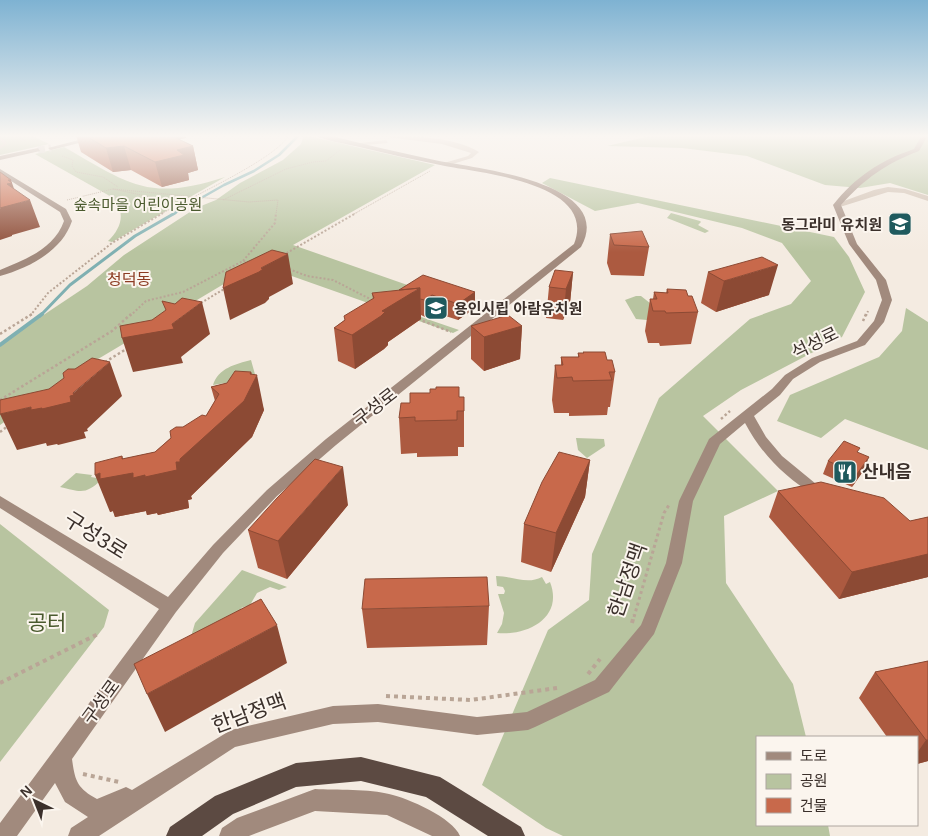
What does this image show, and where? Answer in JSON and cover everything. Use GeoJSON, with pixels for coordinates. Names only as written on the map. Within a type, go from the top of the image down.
{"type":"FeatureCollection","features":[{"type":"Feature","properties":{"kind":"highway"},"geometry":{"type":"LineString","coordinates":[[179,836],[224,805],[296,775],[361,769],[431,786],[512,836]]}},
{"type":"Feature","properties":{"kind":"street"},"geometry":{"type":"LineString","coordinates":[[0,273],[45,251],[64,234],[68,218],[51,204],[5,174]]}},
{"type":"Feature","properties":{"kind":"street","name":"구성로"},"geometry":{"type":"LineString","coordinates":[[4,836],[62,763],[170,607],[218,549],[272,493],[312,458],[578,245],[584,226],[580,214],[570,203],[544,188],[487,174]]}},
{"type":"Feature","properties":{"kind":"street"},"geometry":{"type":"LineString","coordinates":[[837,205],[867,174]]}},
{"type":"Feature","properties":{"kind":"street"},"geometry":{"type":"LineString","coordinates":[[837,205],[850,203],[881,190],[894,189],[928,199]]}},
{"type":"Feature","properties":{"kind":"street","name":"석성로"},"geometry":{"type":"LineString","coordinates":[[151,788],[231,739],[333,715],[378,713],[477,726],[528,722],[602,686],[648,629],[674,563],[686,501],[714,442],[739,412],[776,392],[789,377],[816,360],[861,343],[879,322],[887,300],[881,280],[853,244],[837,205]]}},
{"type":"Feature","properties":{"kind":"street"},"geometry":{"type":"LineString","coordinates":[[739,412],[770,454],[804,484],[832,498]]}},
{"type":"Feature","properties":{"kind":"street","name":"구성3로"},"geometry":{"type":"LineString","coordinates":[[0,500],[170,607]]}},
{"type":"Feature","properties":{"kind":"street"},"geometry":{"type":"LineString","coordinates":[[62,763],[66,788],[80,801],[96,810],[151,788]]}},
{"type":"Feature","properties":{"kind":"street"},"geometry":{"type":"LineString","coordinates":[[79,836],[151,788]]}},
{"type":"Feature","properties":{"kind":"street"},"geometry":{"type":"LineString","coordinates":[[230,836],[245,826],[315,800],[388,804],[434,824],[449,836]]}},
{"type":"Feature","properties":{"kind":"path"},"geometry":{"type":"LineString","coordinates":[[87,174],[103,177],[120,188]]}},
{"type":"Feature","properties":{"kind":"path"},"geometry":{"type":"LineString","coordinates":[[0,334],[32,314],[48,293],[112,243],[190,197],[234,174]]}},
{"type":"Feature","properties":{"kind":"path"},"geometry":{"type":"LineString","coordinates":[[222,200],[277,174]]}},
{"type":"Feature","properties":{"kind":"path"},"geometry":{"type":"LineString","coordinates":[[281,256],[425,174]]}},
{"type":"Feature","properties":{"kind":"path"},"geometry":{"type":"LineString","coordinates":[[0,400],[112,331],[146,301],[183,292],[243,260],[275,223],[278,200],[250,202],[208,199],[120,188],[51,204]]}},
{"type":"Feature","properties":{"kind":"path"},"geometry":{"type":"LineString","coordinates":[[113,189],[180,203]]}},
{"type":"Feature","properties":{"kind":"path"},"geometry":{"type":"LineString","coordinates":[[243,260],[249,263]]}},
{"type":"Feature","properties":{"kind":"path"},"geometry":{"type":"LineString","coordinates":[[284,263],[297,273],[333,280],[380,303]]}},
{"type":"Feature","properties":{"kind":"path"},"geometry":{"type":"LineString","coordinates":[[195,306],[229,286]]}},
{"type":"Feature","properties":{"kind":"path"},"geometry":{"type":"LineString","coordinates":[[858,330],[872,304]]}},
{"type":"Feature","properties":{"kind":"path"},"geometry":{"type":"LineString","coordinates":[[411,317],[466,336]]}},
{"type":"Feature","properties":{"kind":"path"},"geometry":{"type":"LineString","coordinates":[[100,365],[132,346]]}},
{"type":"Feature","properties":{"kind":"path"},"geometry":{"type":"LineString","coordinates":[[718,424],[724,415],[739,412]]}},
{"type":"Feature","properties":{"kind":"path"},"geometry":{"type":"LineString","coordinates":[[0,432],[15,421]]}},
{"type":"Feature","properties":{"kind":"path","name":"한남정맥"},"geometry":{"type":"LineString","coordinates":[[626,630],[632,624],[664,513],[674,497]]}},
{"type":"Feature","properties":{"kind":"path"},"geometry":{"type":"LineString","coordinates":[[0,683],[98,634]]}},
{"type":"Feature","properties":{"kind":"path"},"geometry":{"type":"LineString","coordinates":[[584,678],[602,658]]}},
{"type":"Feature","properties":{"kind":"path"},"geometry":{"type":"LineString","coordinates":[[378,696],[471,700],[558,688]]}},
{"type":"Feature","properties":{"kind":"path"},"geometry":{"type":"LineString","coordinates":[[62,763],[124,783]]}},
{"type":"Feature","properties":{"kind":"green space","name":"숲속마을 어린이공원"},"geometry":{"type":"Polygon","coordinates":[[[71,174],[112,174],[140,185],[157,188],[176,188],[225,177],[112,242],[108,241],[117,230],[121,218],[118,206],[108,195],[71,174]]]}},
{"type":"Feature","properties":{"kind":"green space"},"geometry":{"type":"Polygon","coordinates":[[[257,174],[419,174],[293,245],[416,288],[389,306],[459,330],[453,333],[269,268],[254,266],[88,365],[0,425],[0,344],[87,286],[124,255],[196,208],[216,200],[257,174]]]}},
{"type":"Feature","properties":{"kind":"green space"},"geometry":{"type":"Polygon","coordinates":[[[795,174],[928,174],[928,195],[890,183],[860,188],[825,185],[795,174]]]}},
{"type":"Feature","properties":{"kind":"green space"},"geometry":{"type":"Polygon","coordinates":[[[550,178],[834,237],[849,257],[865,292],[842,337],[741,390],[703,416],[778,491],[724,516],[726,583],[793,684],[806,736],[756,736],[756,826],[828,826],[830,836],[563,836],[546,828],[482,785],[548,630],[589,600],[592,554],[659,398],[750,319],[791,304],[811,281],[782,243],[742,228],[638,203],[595,211],[542,183],[550,178]]]}},
{"type":"Feature","properties":{"kind":"green space"},"geometry":{"type":"Polygon","coordinates":[[[671,213],[700,221],[698,225],[709,231],[705,233],[667,218],[671,213]]]}},
{"type":"Feature","properties":{"kind":"green space"},"geometry":{"type":"Polygon","coordinates":[[[641,296],[655,307],[647,320],[636,319],[625,300],[641,296]]]}},
{"type":"Feature","properties":{"kind":"green space"},"geometry":{"type":"Polygon","coordinates":[[[906,308],[928,322],[928,450],[845,419],[821,438],[777,421],[790,395],[879,357],[902,331],[906,308]]]}},
{"type":"Feature","properties":{"kind":"green space"},"geometry":{"type":"Polygon","coordinates":[[[251,360],[256,378],[213,385],[215,379],[223,371],[234,365],[251,360]]]}},
{"type":"Feature","properties":{"kind":"green space"},"geometry":{"type":"Polygon","coordinates":[[[576,438],[604,439],[605,446],[587,458],[578,450],[576,438]]]}},
{"type":"Feature","properties":{"kind":"green space"},"geometry":{"type":"Polygon","coordinates":[[[76,473],[92,475],[91,477],[102,479],[92,488],[83,491],[60,487],[76,473]]]}},
{"type":"Feature","properties":{"kind":"green space","name":"공터"},"geometry":{"type":"Polygon","coordinates":[[[0,524],[109,610],[104,627],[0,762],[0,524]]]}},
{"type":"Feature","properties":{"kind":"green space"},"geometry":{"type":"Polygon","coordinates":[[[242,570],[287,587],[279,590],[270,587],[257,593],[250,605],[241,608],[243,614],[190,640],[195,623],[242,570]]]}},
{"type":"Feature","properties":{"kind":"green space"},"geometry":{"type":"Polygon","coordinates":[[[496,576],[525,580],[542,577],[546,584],[550,582],[553,595],[552,606],[547,615],[531,628],[508,633],[497,633],[502,624],[504,613],[498,594],[504,594],[505,591],[503,587],[497,586],[496,576]]]}},
{"type":"Feature","properties":{"kind":"building"},"geometry":{"type":"Polygon","coordinates":[[[0,174],[3,174],[11,180],[8,180],[12,183],[7,184],[30,200],[0,208],[0,174]]]}},
{"type":"Feature","properties":{"kind":"building"},"geometry":{"type":"Polygon","coordinates":[[[642,231],[649,247],[614,245],[610,234],[642,231]]]}},
{"type":"Feature","properties":{"kind":"building"},"geometry":{"type":"Polygon","coordinates":[[[272,250],[288,254],[261,268],[263,269],[259,272],[223,288],[226,272],[272,250]]]}},
{"type":"Feature","properties":{"kind":"building"},"geometry":{"type":"Polygon","coordinates":[[[762,257],[778,265],[724,281],[708,272],[762,257]]]}},
{"type":"Feature","properties":{"kind":"building"},"geometry":{"type":"Polygon","coordinates":[[[555,270],[573,272],[566,289],[549,287],[555,270]]]}},
{"type":"Feature","properties":{"kind":"building"},"geometry":{"type":"Polygon","coordinates":[[[423,275],[475,292],[458,304],[432,295],[425,300],[420,299],[420,288],[399,290],[423,275]]]}},
{"type":"Feature","properties":{"kind":"building"},"geometry":{"type":"Polygon","coordinates":[[[420,288],[382,311],[385,312],[381,316],[352,335],[334,328],[345,320],[344,316],[374,298],[372,293],[420,288]]]}},
{"type":"Feature","properties":{"kind":"building"},"geometry":{"type":"Polygon","coordinates":[[[667,289],[686,290],[688,296],[692,296],[698,312],[666,313],[665,311],[653,311],[650,299],[657,299],[654,292],[668,293],[667,289]]]}},
{"type":"Feature","properties":{"kind":"building"},"geometry":{"type":"Polygon","coordinates":[[[182,298],[202,302],[172,324],[174,329],[122,338],[120,326],[152,320],[166,310],[162,301],[175,304],[182,298]]]}},
{"type":"Feature","properties":{"kind":"building"},"geometry":{"type":"Polygon","coordinates":[[[508,315],[522,326],[484,337],[471,326],[508,315]]]}},
{"type":"Feature","properties":{"kind":"building"},"geometry":{"type":"Polygon","coordinates":[[[605,352],[607,360],[612,360],[615,372],[609,372],[612,380],[573,381],[572,377],[557,378],[555,365],[563,365],[561,357],[579,357],[578,353],[605,352]]]}},
{"type":"Feature","properties":{"kind":"building"},"geometry":{"type":"Polygon","coordinates":[[[92,358],[110,362],[73,393],[74,395],[70,396],[71,402],[42,409],[31,410],[31,407],[0,414],[0,400],[49,389],[64,378],[63,373],[68,369],[75,369],[92,358]]]}},
{"type":"Feature","properties":{"kind":"building"},"geometry":{"type":"Polygon","coordinates":[[[235,371],[251,372],[250,374],[257,375],[244,401],[180,459],[180,462],[176,462],[177,470],[133,478],[133,473],[100,479],[100,473],[95,475],[95,463],[122,456],[122,459],[155,452],[171,438],[170,431],[176,427],[183,427],[202,415],[206,416],[219,394],[211,387],[227,383],[235,371]]]}},
{"type":"Feature","properties":{"kind":"building"},"geometry":{"type":"Polygon","coordinates":[[[436,387],[459,387],[459,397],[464,397],[464,411],[457,411],[457,420],[415,421],[415,417],[399,418],[401,403],[410,403],[410,393],[430,393],[430,389],[436,389],[436,387]]]}},
{"type":"Feature","properties":{"kind":"building"},"geometry":{"type":"Polygon","coordinates":[[[844,441],[860,448],[857,452],[869,457],[857,474],[828,461],[844,441]]]}},
{"type":"Feature","properties":{"kind":"building"},"geometry":{"type":"Polygon","coordinates":[[[559,452],[590,460],[556,533],[524,524],[542,482],[559,452]]]}},
{"type":"Feature","properties":{"kind":"building"},"geometry":{"type":"Polygon","coordinates":[[[315,459],[343,467],[278,541],[248,530],[277,498],[315,459]]]}},
{"type":"Feature","properties":{"kind":"building"},"geometry":{"type":"Polygon","coordinates":[[[821,482],[884,498],[910,521],[928,517],[928,554],[852,572],[778,491],[821,482]]]}},
{"type":"Feature","properties":{"kind":"building"},"geometry":{"type":"Polygon","coordinates":[[[487,577],[489,606],[362,609],[365,579],[487,577]]]}},
{"type":"Feature","properties":{"kind":"building"},"geometry":{"type":"Polygon","coordinates":[[[261,599],[277,625],[147,694],[134,664],[261,599]]]}},
{"type":"Feature","properties":{"kind":"building"},"geometry":{"type":"Polygon","coordinates":[[[928,661],[928,740],[926,740],[875,672],[928,661]]]}},
{"type":"Feature","properties":{"kind":"waterway"},"geometry":{"type":"LineString","coordinates":[[173,214],[248,174]]}},
{"type":"Feature","properties":{"kind":"waterway"},"geometry":{"type":"LineString","coordinates":[[42,314],[70,285],[135,236],[175,213]]}},
{"type":"Feature","properties":{"kind":"waterway"},"geometry":{"type":"LineString","coordinates":[[0,345],[42,314]]}},
{"type":"Feature","properties":{"kind":"place","name":"동그라미 유치원"},"geometry":{"type":"Point","coordinates":[900,224]}},
{"type":"Feature","properties":{"kind":"place","name":"용인시립 아람유치원"},"geometry":{"type":"Point","coordinates":[436,308]}},
{"type":"Feature","properties":{"kind":"place","name":"산내음"},"geometry":{"type":"Point","coordinates":[845,472]}},
{"type":"Feature","properties":{"kind":"district","name":"청덕동"},"geometry":{"type":"Point","coordinates":[129,279]}}]}
